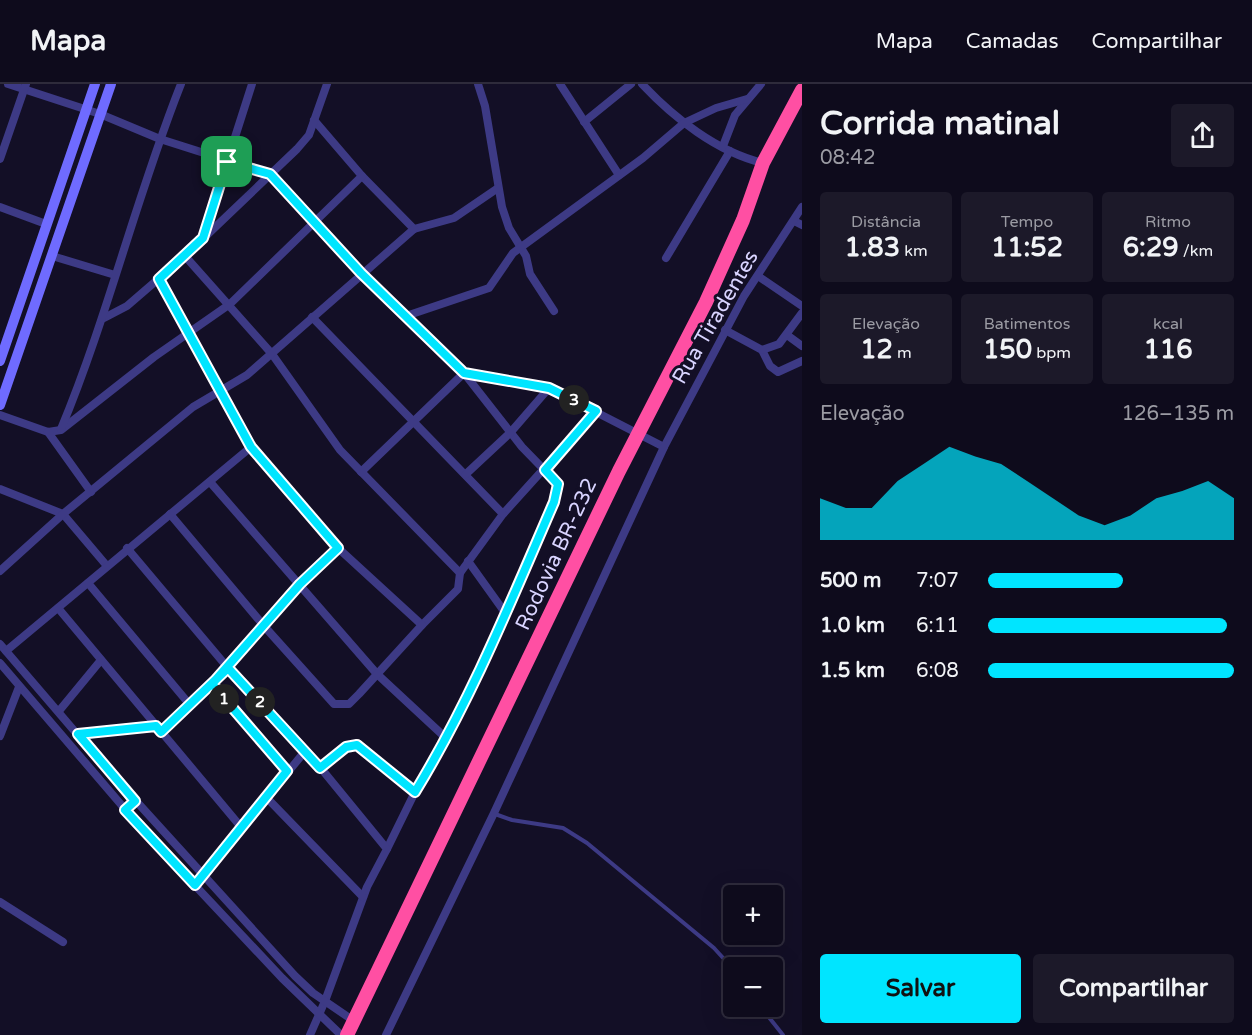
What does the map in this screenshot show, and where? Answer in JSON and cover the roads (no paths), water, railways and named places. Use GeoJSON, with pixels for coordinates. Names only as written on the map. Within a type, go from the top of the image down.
{"type":"FeatureCollection","features":[{"type":"Feature","properties":{"kind":"highway","name":"Rodovia BR-232"},"geometry":{"type":"LineString","coordinates":[[347,1035],[638,433],[706,302],[743,220],[763,163],[802,90]]}},
{"type":"Feature","properties":{"kind":"main road"},"geometry":{"type":"LineString","coordinates":[[1,353],[95,84]]}},
{"type":"Feature","properties":{"kind":"main road"},"geometry":{"type":"LineString","coordinates":[[0,405],[111,84]]}},
{"type":"Feature","properties":{"kind":"street"},"geometry":{"type":"LineString","coordinates":[[8,84],[25,87],[100,114],[159,139],[270,174],[361,273],[464,373],[511,432],[558,484],[506,614],[447,739],[415,792],[363,897],[325,1001],[310,1035]]}},
{"type":"Feature","properties":{"kind":"street"},"geometry":{"type":"LineString","coordinates":[[61,430],[104,318],[115,275],[159,139],[182,84]]}},
{"type":"Feature","properties":{"kind":"street"},"geometry":{"type":"LineString","coordinates":[[203,238],[252,84]]}},
{"type":"Feature","properties":{"kind":"street"},"geometry":{"type":"LineString","coordinates":[[104,318],[127,306],[186,256],[297,149],[309,135],[327,84]]}},
{"type":"Feature","properties":{"kind":"street"},"geometry":{"type":"LineString","coordinates":[[478,84],[485,106],[498,188],[509,228],[522,247],[530,274],[554,311]]}},
{"type":"Feature","properties":{"kind":"street"},"geometry":{"type":"LineString","coordinates":[[560,84],[619,175]]}},
{"type":"Feature","properties":{"kind":"street"},"geometry":{"type":"LineString","coordinates":[[584,122],[631,84]]}},
{"type":"Feature","properties":{"kind":"street"},"geometry":{"type":"LineString","coordinates":[[642,84],[684,123],[727,149],[763,163]]}},
{"type":"Feature","properties":{"kind":"street"},"geometry":{"type":"LineString","coordinates":[[666,258],[727,149],[732,121],[761,84]]}},
{"type":"Feature","properties":{"kind":"street"},"geometry":{"type":"LineString","coordinates":[[0,159],[25,87]]}},
{"type":"Feature","properties":{"kind":"street"},"geometry":{"type":"LineString","coordinates":[[406,316],[489,288],[509,256],[619,175],[684,123],[716,108],[747,99]]}},
{"type":"Feature","properties":{"kind":"street"},"geometry":{"type":"LineString","coordinates":[[314,120],[362,176],[414,229]]}},
{"type":"Feature","properties":{"kind":"street"},"geometry":{"type":"LineString","coordinates":[[0,415],[48,432],[61,430],[230,304],[362,176]]}},
{"type":"Feature","properties":{"kind":"street"},"geometry":{"type":"LineString","coordinates":[[0,571],[63,514],[192,407],[247,375],[414,229],[454,218],[498,188]]}},
{"type":"Feature","properties":{"kind":"street"},"geometry":{"type":"LineString","coordinates":[[0,207],[46,224]]}},
{"type":"Feature","properties":{"kind":"street","name":"Rua Tiradentes"},"geometry":{"type":"LineString","coordinates":[[386,1035],[494,813],[664,447],[725,330],[802,207]]}},
{"type":"Feature","properties":{"kind":"street"},"geometry":{"type":"LineString","coordinates":[[794,220],[802,225]]}},
{"type":"Feature","properties":{"kind":"street"},"geometry":{"type":"LineString","coordinates":[[52,256],[115,275]]}},
{"type":"Feature","properties":{"kind":"street"},"geometry":{"type":"LineString","coordinates":[[186,256],[272,354],[313,414],[361,472],[460,573]]}},
{"type":"Feature","properties":{"kind":"street"},"geometry":{"type":"LineString","coordinates":[[758,276],[802,306]]}},
{"type":"Feature","properties":{"kind":"street"},"geometry":{"type":"LineString","coordinates":[[159,279],[251,447],[338,548],[422,625]]}},
{"type":"Feature","properties":{"kind":"street"},"geometry":{"type":"LineString","coordinates":[[762,350],[775,346],[787,335],[802,313]]}},
{"type":"Feature","properties":{"kind":"street"},"geometry":{"type":"LineString","coordinates":[[312,317],[503,514]]}},
{"type":"Feature","properties":{"kind":"street"},"geometry":{"type":"LineString","coordinates":[[725,330],[762,350],[770,366],[778,372],[802,361]]}},
{"type":"Feature","properties":{"kind":"street"},"geometry":{"type":"LineString","coordinates":[[787,335],[802,346]]}},
{"type":"Feature","properties":{"kind":"street"},"geometry":{"type":"LineString","coordinates":[[1,353],[18,356]]}},
{"type":"Feature","properties":{"kind":"street"},"geometry":{"type":"LineString","coordinates":[[464,373],[549,388],[664,447]]}},
{"type":"Feature","properties":{"kind":"street"},"geometry":{"type":"LineString","coordinates":[[361,472],[464,373]]}},
{"type":"Feature","properties":{"kind":"street"},"geometry":{"type":"LineString","coordinates":[[466,474],[511,432],[549,388]]}},
{"type":"Feature","properties":{"kind":"street"},"geometry":{"type":"LineString","coordinates":[[170,514],[264,626],[334,704],[349,704],[458,589],[460,573],[503,514],[596,411]]}},
{"type":"Feature","properties":{"kind":"street"},"geometry":{"type":"LineString","coordinates":[[48,432],[91,492]]}},
{"type":"Feature","properties":{"kind":"street"},"geometry":{"type":"LineString","coordinates":[[6,651],[251,447]]}},
{"type":"Feature","properties":{"kind":"street"},"geometry":{"type":"LineString","coordinates":[[210,482],[377,674],[447,739]]}},
{"type":"Feature","properties":{"kind":"street"},"geometry":{"type":"LineString","coordinates":[[0,489],[63,514],[107,566]]}},
{"type":"Feature","properties":{"kind":"street"},"geometry":{"type":"LineString","coordinates":[[127,548],[228,668],[306,750],[387,849]]}},
{"type":"Feature","properties":{"kind":"street"},"geometry":{"type":"LineString","coordinates":[[78,734],[158,729],[190,705],[228,668],[300,584],[338,548]]}},
{"type":"Feature","properties":{"kind":"street"},"geometry":{"type":"LineString","coordinates":[[468,561],[506,614]]}},
{"type":"Feature","properties":{"kind":"street"},"geometry":{"type":"LineString","coordinates":[[88,583],[190,705]]}},
{"type":"Feature","properties":{"kind":"street"},"geometry":{"type":"LineString","coordinates":[[58,608],[241,827]]}},
{"type":"Feature","properties":{"kind":"street"},"geometry":{"type":"LineString","coordinates":[[0,644],[135,801],[205,874],[295,976],[354,1021]]}},
{"type":"Feature","properties":{"kind":"street"},"geometry":{"type":"LineString","coordinates":[[59,711],[101,660]]}},
{"type":"Feature","properties":{"kind":"street"},"geometry":{"type":"LineString","coordinates":[[0,663],[125,810],[282,978],[340,1035]]}},
{"type":"Feature","properties":{"kind":"street"},"geometry":{"type":"LineString","coordinates":[[212,684],[287,771]]}},
{"type":"Feature","properties":{"kind":"street"},"geometry":{"type":"LineString","coordinates":[[0,736],[19,687]]}},
{"type":"Feature","properties":{"kind":"street"},"geometry":{"type":"LineString","coordinates":[[320,768],[346,747],[357,745],[415,792]]}},
{"type":"Feature","properties":{"kind":"street"},"geometry":{"type":"LineString","coordinates":[[195,885],[306,750]]}},
{"type":"Feature","properties":{"kind":"street"},"geometry":{"type":"LineString","coordinates":[[266,797],[363,897]]}},
{"type":"Feature","properties":{"kind":"street"},"geometry":{"type":"LineString","coordinates":[[125,810],[135,801]]}},
{"type":"Feature","properties":{"kind":"street"},"geometry":{"type":"LineString","coordinates":[[0,902],[63,942]]}},
{"type":"Feature","properties":{"kind":"lane"},"geometry":{"type":"LineString","coordinates":[[494,813],[512,820],[563,828],[587,843],[653,895],[723,958]]}},
{"type":"Feature","properties":{"kind":"lane"},"geometry":{"type":"LineString","coordinates":[[769,1017],[783,1035]]}}]}
